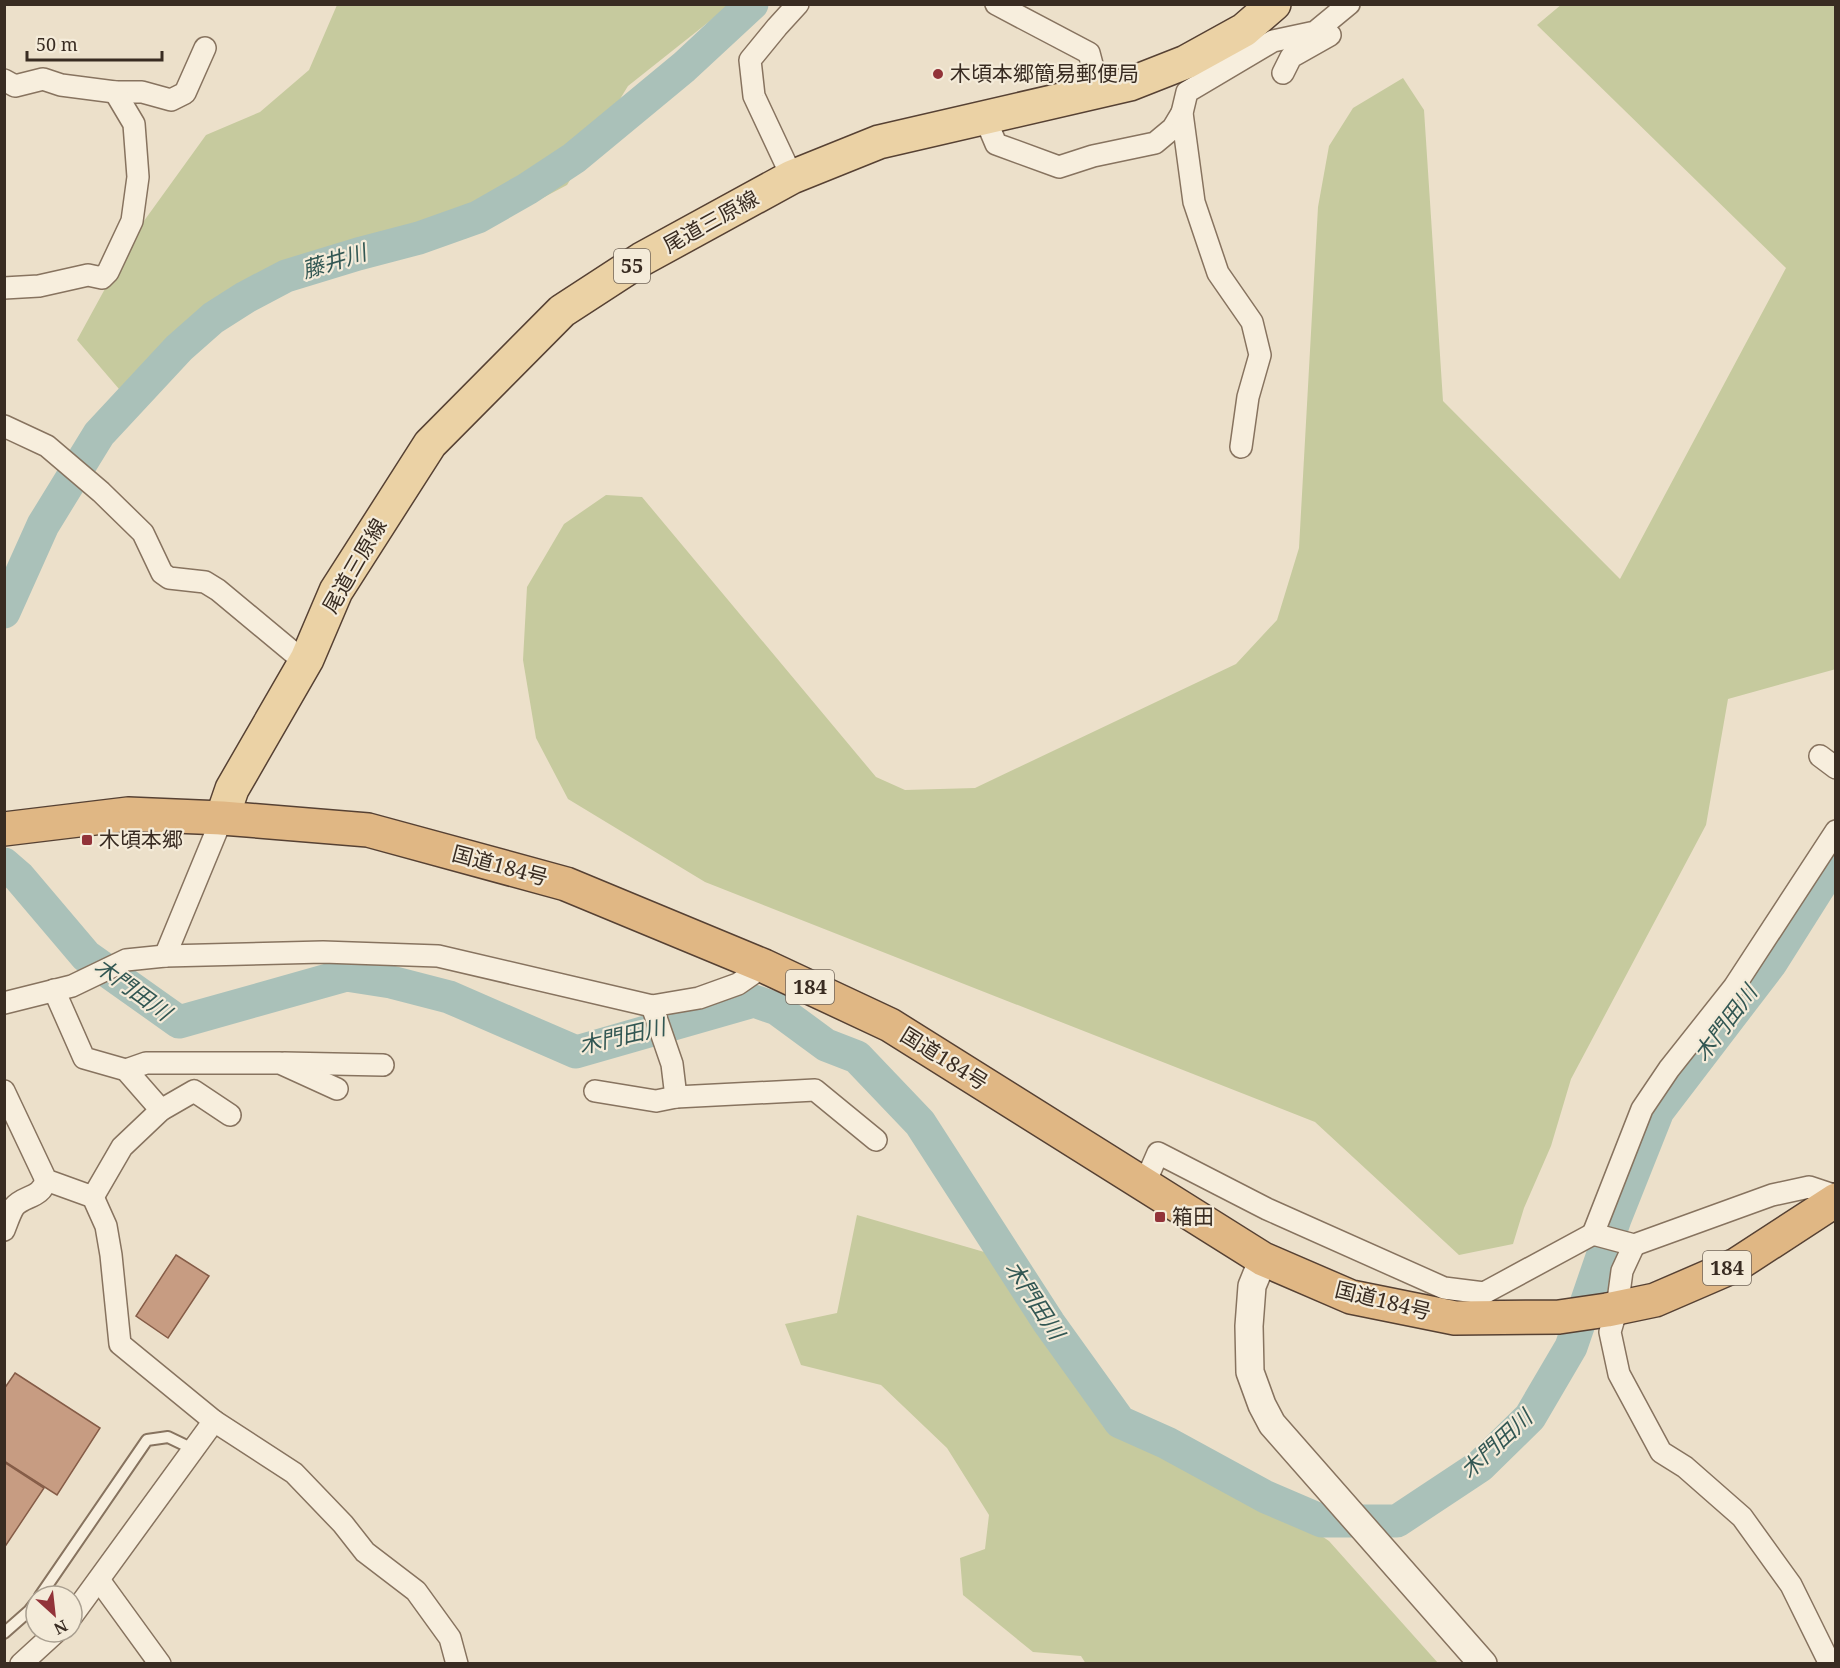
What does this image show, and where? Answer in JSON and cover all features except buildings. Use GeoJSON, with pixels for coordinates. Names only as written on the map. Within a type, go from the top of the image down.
{"type":"FeatureCollection","features":[{"type":"Feature","properties":{"kind":"highway","name":"国道184号"},"geometry":{"type":"LineString","coordinates":[[4,830],[128,814],[222,818],[368,830],[566,884],[764,966],[890,1025],[1263,1259],[1351,1297],[1455,1318],[1559,1317],[1655,1300],[1736,1264],[1836,1198]]}},
{"type":"Feature","properties":{"kind":"main road","name":"尾道三原線"},"geometry":{"type":"LineString","coordinates":[[222,818],[232,789],[307,659],[336,591],[430,444],[562,311],[642,259],[792,177],[879,142],[1130,84],[1186,62],[1244,30],[1274,4]]}},
{"type":"Feature","properties":{"kind":"street"},"geometry":{"type":"LineString","coordinates":[[792,177],[754,96],[750,60],[798,4]]}},
{"type":"Feature","properties":{"kind":"street"},"geometry":{"type":"LineString","coordinates":[[996,4],[1089,53],[1099,91]]}},
{"type":"Feature","properties":{"kind":"street"},"geometry":{"type":"LineString","coordinates":[[985,118],[996,144],[1059,167],[1094,156],[1155,143],[1173,128],[1182,113],[1187,92],[1273,41],[1315,32],[1348,4]]}},
{"type":"Feature","properties":{"kind":"street"},"geometry":{"type":"LineString","coordinates":[[1283,73],[1291,57],[1340,30],[1363,4]]}},
{"type":"Feature","properties":{"kind":"street"},"geometry":{"type":"LineString","coordinates":[[4,80],[15,86],[43,79],[61,85],[116,92],[142,92],[171,100],[185,93],[205,48]]}},
{"type":"Feature","properties":{"kind":"street"},"geometry":{"type":"LineString","coordinates":[[4,288],[39,286],[88,275],[102,278],[108,272],[132,221],[138,177],[134,124],[116,92]]}},
{"type":"Feature","properties":{"kind":"street"},"geometry":{"type":"LineString","coordinates":[[1182,113],[1194,202],[1218,273],[1252,322],[1260,355],[1248,397],[1241,447]]}},
{"type":"Feature","properties":{"kind":"street"},"geometry":{"type":"LineString","coordinates":[[4,426],[47,446],[101,492],[143,533],[162,573],[169,578],[205,582],[218,590],[295,654],[307,659]]}},
{"type":"Feature","properties":{"kind":"street"},"geometry":{"type":"LineString","coordinates":[[165,957],[222,818]]}},
{"type":"Feature","properties":{"kind":"street"},"geometry":{"type":"LineString","coordinates":[[1144,1185],[1158,1153],[1267,1209],[1444,1288],[1484,1293],[1593,1234],[1642,1109],[1669,1069],[1734,987],[1836,831]]}},
{"type":"Feature","properties":{"kind":"street"},"geometry":{"type":"LineString","coordinates":[[4,1003],[72,986],[126,960],[165,957],[323,952],[438,957],[652,1006],[709,995],[738,984],[764,966]]}},
{"type":"Feature","properties":{"kind":"street"},"geometry":{"type":"LineString","coordinates":[[54,990],[84,1058],[126,1070],[161,1110]]}},
{"type":"Feature","properties":{"kind":"street"},"geometry":{"type":"LineString","coordinates":[[652,1006],[672,1064],[676,1097]]}},
{"type":"Feature","properties":{"kind":"street"},"geometry":{"type":"LineString","coordinates":[[126,1070],[146,1063],[382,1065]]}},
{"type":"Feature","properties":{"kind":"street"},"geometry":{"type":"LineString","coordinates":[[280,1063],[337,1089]]}},
{"type":"Feature","properties":{"kind":"street"},"geometry":{"type":"LineString","coordinates":[[93,1197],[122,1147],[161,1110],[194,1090],[230,1115]]}},
{"type":"Feature","properties":{"kind":"street"},"geometry":{"type":"LineString","coordinates":[[595,1091],[656,1101],[676,1097],[815,1090],[876,1140]]}},
{"type":"Feature","properties":{"kind":"street"},"geometry":{"type":"LineString","coordinates":[[4,1091],[46,1180],[44,1187],[35,1195],[15,1206],[4,1230]]}},
{"type":"Feature","properties":{"kind":"street"},"geometry":{"type":"LineString","coordinates":[[46,1180],[93,1197],[106,1226],[120,1344],[214,1420],[294,1473],[343,1524],[365,1552],[416,1591],[450,1638],[458,1664]]}},
{"type":"Feature","properties":{"kind":"street"},"geometry":{"type":"LineString","coordinates":[[1593,1234],[1634,1245],[1772,1195],[1809,1187],[1836,1198]]}},
{"type":"Feature","properties":{"kind":"street"},"geometry":{"type":"LineString","coordinates":[[1634,1245],[1622,1271],[1612,1309],[1610,1332],[1619,1374],[1661,1452],[1685,1467],[1742,1517],[1791,1585],[1830,1664]]}},
{"type":"Feature","properties":{"kind":"street"},"geometry":{"type":"LineString","coordinates":[[1263,1259],[1252,1286],[1249,1326],[1250,1372],[1262,1405],[1272,1424],[1483,1664]]}},
{"type":"Feature","properties":{"kind":"street"},"geometry":{"type":"LineString","coordinates":[[84,1600],[214,1420]]}},
{"type":"Feature","properties":{"kind":"street"},"geometry":{"type":"LineString","coordinates":[[99,1580],[160,1664]]}},
{"type":"Feature","properties":{"kind":"street"},"geometry":{"type":"LineString","coordinates":[[21,1664],[43,1644]]}},
{"type":"Feature","properties":{"kind":"lane"},"geometry":{"type":"LineString","coordinates":[[48,1584],[147,1440],[168,1437],[194,1449]]}},
{"type":"Feature","properties":{"kind":"lane"},"geometry":{"type":"LineString","coordinates":[[4,1633],[24,1615]]}},
{"type":"Feature","properties":{"kind":"green space"},"geometry":{"type":"Polygon","coordinates":[[[1562,4],[1835,5],[1836,669],[1728,699],[1706,825],[1571,1079],[1551,1146],[1524,1208],[1513,1244],[1459,1255],[1315,1122],[705,882],[568,799],[536,738],[523,660],[527,587],[564,524],[606,495],[642,497],[876,777],[905,790],[975,788],[1236,664],[1277,620],[1299,548],[1318,207],[1329,146],[1353,108],[1403,78],[1424,110],[1443,401],[1620,579],[1786,268],[1537,25],[1562,4]]]}},
{"type":"Feature","properties":{"kind":"green space"},"geometry":{"type":"Polygon","coordinates":[[[337,5],[730,5],[628,86],[567,185],[467,238],[301,282],[197,315],[125,396],[77,340],[136,232],[206,135],[260,112],[309,70],[337,5]]]}},
{"type":"Feature","properties":{"kind":"green space"},"geometry":{"type":"Polygon","coordinates":[[[857,1215],[998,1256],[1103,1426],[1228,1489],[1286,1512],[1329,1541],[1438,1663],[1086,1664],[1081,1656],[1033,1652],[963,1595],[960,1558],[985,1549],[989,1515],[947,1448],[881,1385],[801,1365],[785,1324],[837,1313],[857,1215]]]}},
{"type":"Feature","properties":{"kind":"waterway","name":"藤井川"},"geometry":{"type":"LineString","coordinates":[[4,612],[43,525],[99,434],[179,348],[213,318],[286,276],[419,238],[478,217],[527,189],[574,158],[684,67],[752,4]]}},
{"type":"Feature","properties":{"kind":"waterway","name":"木門田川"},"geometry":{"type":"LineString","coordinates":[[4,864],[19,877],[86,956],[179,1022],[346,975],[391,982],[449,997],[576,1052],[754,1001],[777,1009],[826,1045],[857,1057],[920,1123],[1049,1323],[1120,1422],[1167,1443],[1266,1497],[1322,1521],[1397,1521],[1480,1466],[1530,1417],[1571,1347],[1615,1219],[1658,1111],[1771,963],[1836,860]]}},
{"type":"Feature","properties":{"kind":"place","name":"木頃本郷簡易郵便局"},"geometry":{"type":"Point","coordinates":[938,74]}},
{"type":"Feature","properties":{"kind":"place","name":"木頃本郷"},"geometry":{"type":"Point","coordinates":[87,840]}},
{"type":"Feature","properties":{"kind":"place","name":"箱田"},"geometry":{"type":"Point","coordinates":[1160,1217]}}]}
